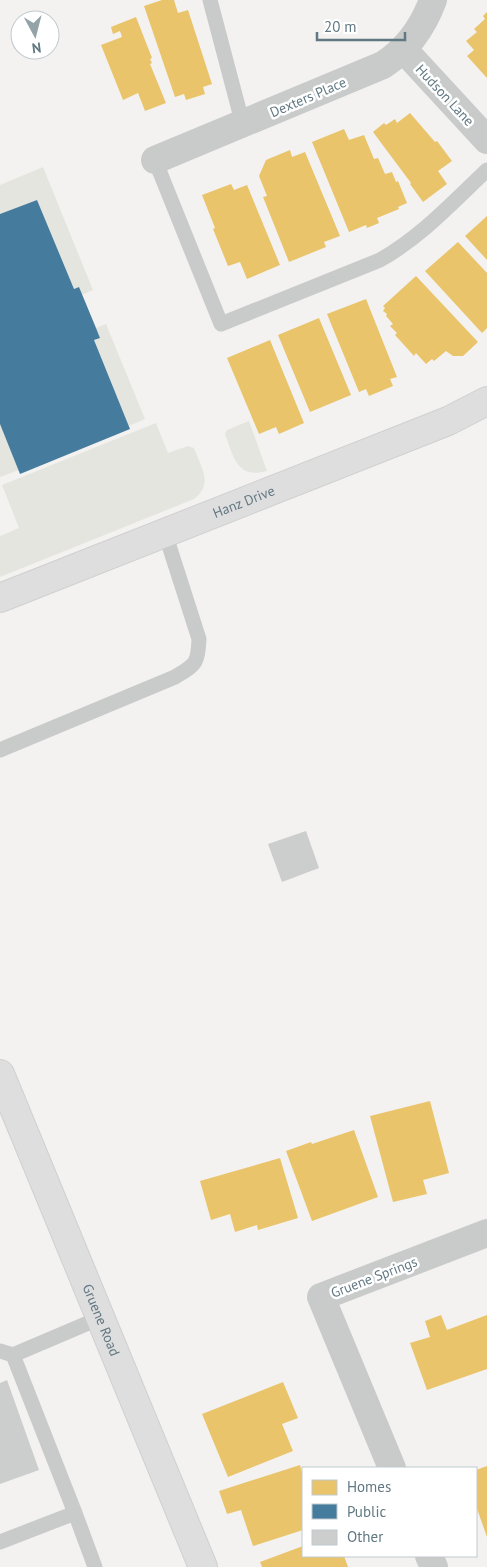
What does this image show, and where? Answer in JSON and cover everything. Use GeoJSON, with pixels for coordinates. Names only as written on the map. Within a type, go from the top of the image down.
{"type":"FeatureCollection","features":[{"type":"Feature","properties":{"kind":"street","name":"Dexters Place"},"geometry":{"type":"LineString","coordinates":[[155,160],[371,71],[394,58],[404,50],[421,26],[432,0]]}},
{"type":"Feature","properties":{"kind":"street","name":"Hudson Lane"},"geometry":{"type":"LineString","coordinates":[[404,50],[487,140]]}},
{"type":"Feature","properties":{"kind":"street","name":"Hanz Drive"},"geometry":{"type":"LineString","coordinates":[[0,598],[448,421],[487,401]]}},
{"type":"Feature","properties":{"kind":"street","name":"Gruene Road"},"geometry":{"type":"LineString","coordinates":[[0,1074],[203,1567]]}},
{"type":"Feature","properties":{"kind":"street","name":"Gruene Springs"},"geometry":{"type":"LineString","coordinates":[[392,1467],[321,1297],[487,1233]]}},
{"type":"Feature","properties":{"kind":"lane"},"geometry":{"type":"LineString","coordinates":[[210,0],[243,124]]}},
{"type":"Feature","properties":{"kind":"lane"},"geometry":{"type":"LineString","coordinates":[[155,160],[221,324],[380,260],[398,250],[413,239],[487,170]]}},
{"type":"Feature","properties":{"kind":"lane"},"geometry":{"type":"LineString","coordinates":[[0,750],[175,677],[194,666],[198,657],[199,639],[165,533]]}},
{"type":"Feature","properties":{"kind":"lane"},"geometry":{"type":"LineString","coordinates":[[96,1567],[7,1353],[100,1318]]}},
{"type":"Feature","properties":{"kind":"lane"},"geometry":{"type":"LineString","coordinates":[[0,1542],[74,1513]]}},
{"type":"Feature","properties":{"kind":"shaded area"},"geometry":{"type":"Polygon","coordinates":[[[43,167],[93,290],[82,295],[79,287],[74,289],[37,200],[0,214],[0,185],[43,167]]]}},
{"type":"Feature","properties":{"kind":"shaded area"},"geometry":{"type":"Polygon","coordinates":[[[106,324],[145,419],[129,426],[94,340],[100,338],[96,328],[106,324]]]}},
{"type":"Feature","properties":{"kind":"shaded area"},"geometry":{"type":"Polygon","coordinates":[[[249,421],[267,471],[257,473],[243,469],[234,458],[228,443],[225,434],[227,430],[249,421]]]}},
{"type":"Feature","properties":{"kind":"shaded area"},"geometry":{"type":"Polygon","coordinates":[[[156,423],[168,453],[188,446],[194,448],[205,481],[200,493],[194,499],[0,577],[0,536],[19,528],[2,485],[156,423]]]}},
{"type":"Feature","properties":{"kind":"shaded area"},"geometry":{"type":"Polygon","coordinates":[[[0,424],[19,470],[0,477],[0,424]]]}},
{"type":"Feature","properties":{"kind":"building: Homes"},"geometry":{"type":"Polygon","coordinates":[[[162,0],[174,0],[178,13],[188,10],[212,84],[203,87],[205,94],[186,100],[184,94],[175,97],[144,6],[162,0]]]}},
{"type":"Feature","properties":{"kind":"building: Homes"},"geometry":{"type":"Polygon","coordinates":[[[487,12],[487,78],[467,56],[474,50],[466,41],[477,32],[474,29],[485,19],[483,16],[487,12]]]}},
{"type":"Feature","properties":{"kind":"building: Homes"},"geometry":{"type":"Polygon","coordinates":[[[136,17],[152,58],[150,59],[152,63],[150,64],[166,103],[145,111],[138,93],[123,100],[101,45],[122,37],[120,31],[113,34],[111,27],[136,17]]]}},
{"type":"Feature","properties":{"kind":"building: Homes"},"geometry":{"type":"Polygon","coordinates":[[[410,113],[435,142],[437,141],[452,161],[438,171],[447,184],[423,202],[373,132],[384,123],[386,125],[395,119],[397,123],[410,113]]]}},
{"type":"Feature","properties":{"kind":"building: Homes"},"geometry":{"type":"Polygon","coordinates":[[[344,129],[349,140],[364,135],[374,159],[378,158],[385,174],[392,172],[407,203],[398,207],[399,209],[377,218],[379,223],[367,228],[366,225],[349,232],[312,142],[344,129]]]}},
{"type":"Feature","properties":{"kind":"building: Homes"},"geometry":{"type":"Polygon","coordinates":[[[290,150],[292,157],[305,152],[340,236],[324,242],[326,247],[289,262],[263,197],[267,196],[259,176],[266,160],[290,150]]]}},
{"type":"Feature","properties":{"kind":"building: Homes"},"geometry":{"type":"Polygon","coordinates":[[[231,184],[234,190],[247,185],[280,265],[247,279],[240,262],[228,266],[202,195],[231,184]]]}},
{"type":"Feature","properties":{"kind":"building: Homes"},"geometry":{"type":"Polygon","coordinates":[[[487,216],[487,260],[465,236],[487,216]]]}},
{"type":"Feature","properties":{"kind":"building: Homes"},"geometry":{"type":"Polygon","coordinates":[[[458,242],[487,273],[487,328],[482,333],[425,271],[458,242]]]}},
{"type":"Feature","properties":{"kind":"building: Homes"},"geometry":{"type":"Polygon","coordinates":[[[416,276],[478,342],[463,356],[453,356],[446,351],[434,361],[432,359],[426,364],[416,353],[414,356],[395,335],[397,333],[390,326],[393,324],[383,311],[385,308],[383,306],[416,276]]]}},
{"type":"Feature","properties":{"kind":"building: Homes"},"geometry":{"type":"Polygon","coordinates":[[[366,299],[397,377],[390,379],[393,386],[369,396],[366,389],[359,392],[327,314],[366,299]]]}},
{"type":"Feature","properties":{"kind":"building: Homes"},"geometry":{"type":"Polygon","coordinates":[[[319,318],[351,395],[310,412],[278,335],[319,318]]]}},
{"type":"Feature","properties":{"kind":"building: Homes"},"geometry":{"type":"Polygon","coordinates":[[[270,340],[304,423],[279,434],[276,427],[259,434],[227,358],[270,340]]]}},
{"type":"Feature","properties":{"kind":"building: Homes"},"geometry":{"type":"Polygon","coordinates":[[[430,1101],[449,1173],[423,1180],[427,1194],[393,1202],[370,1116],[430,1101]]]}},
{"type":"Feature","properties":{"kind":"building: Homes"},"geometry":{"type":"Polygon","coordinates":[[[354,1130],[378,1197],[312,1221],[286,1151],[354,1130]]]}},
{"type":"Feature","properties":{"kind":"building: Homes"},"geometry":{"type":"Polygon","coordinates":[[[280,1158],[298,1218],[258,1230],[257,1225],[235,1232],[230,1214],[211,1220],[200,1181],[280,1158]]]}},
{"type":"Feature","properties":{"kind":"building: Homes"},"geometry":{"type":"Polygon","coordinates":[[[441,1315],[447,1330],[487,1315],[487,1369],[427,1390],[410,1343],[430,1337],[425,1321],[441,1315]]]}},
{"type":"Feature","properties":{"kind":"building: Homes"},"geometry":{"type":"Polygon","coordinates":[[[283,1382],[298,1418],[282,1424],[293,1451],[228,1477],[202,1414],[283,1382]]]}},
{"type":"Feature","properties":{"kind":"building: Homes"},"geometry":{"type":"Polygon","coordinates":[[[300,1465],[302,1472],[302,1530],[253,1546],[241,1510],[227,1514],[219,1491],[300,1465]]]}},
{"type":"Feature","properties":{"kind":"building: Homes"},"geometry":{"type":"Polygon","coordinates":[[[487,1466],[487,1537],[477,1509],[477,1470],[487,1466]]]}},
{"type":"Feature","properties":{"kind":"building: Homes"},"geometry":{"type":"Polygon","coordinates":[[[302,1546],[302,1557],[344,1557],[348,1567],[262,1567],[260,1562],[302,1546]]]}},
{"type":"Feature","properties":{"kind":"building: Public"},"geometry":{"type":"Polygon","coordinates":[[[37,200],[74,289],[79,287],[96,328],[100,338],[94,340],[130,429],[20,474],[0,424],[0,214],[37,200]]]}},
{"type":"Feature","properties":{"kind":"building: Other"},"geometry":{"type":"Polygon","coordinates":[[[306,831],[319,868],[282,882],[268,844],[306,831]]]}},
{"type":"Feature","properties":{"kind":"building: Other"},"geometry":{"type":"Polygon","coordinates":[[[7,1380],[39,1470],[0,1484],[0,1383],[7,1380]]]}}]}
